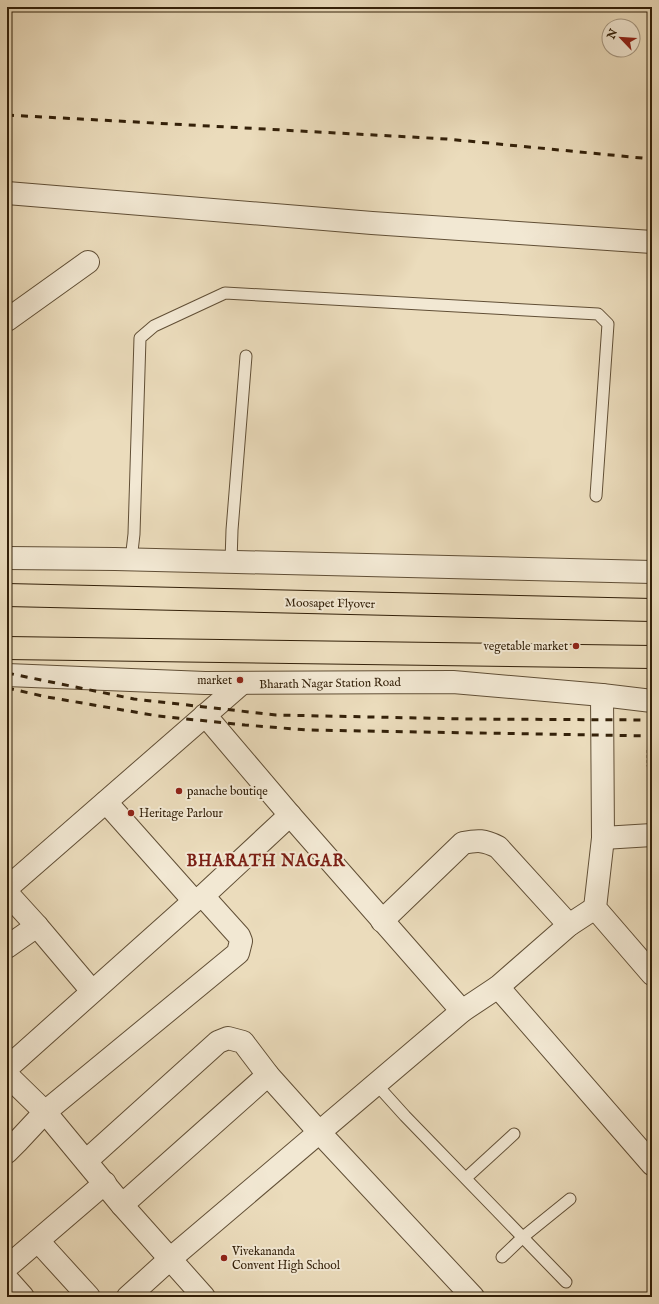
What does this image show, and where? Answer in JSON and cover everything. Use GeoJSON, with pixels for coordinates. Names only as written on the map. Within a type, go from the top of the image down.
{"type":"FeatureCollection","features":[{"type":"Feature","properties":{"kind":"highway","name":"Moosapet Flyover"},"geometry":{"type":"LineString","coordinates":[[7,595],[652,610]]}},
{"type":"Feature","properties":{"kind":"highway"},"geometry":{"type":"LineString","coordinates":[[7,648],[652,657]]}},
{"type":"Feature","properties":{"kind":"street"},"geometry":{"type":"LineString","coordinates":[[7,193],[372,223],[652,242]]}},
{"type":"Feature","properties":{"kind":"street"},"geometry":{"type":"LineString","coordinates":[[7,320],[88,262]]}},
{"type":"Feature","properties":{"kind":"street"},"geometry":{"type":"LineString","coordinates":[[7,558],[652,572]]}},
{"type":"Feature","properties":{"kind":"street","name":"Bharath Nagar Station Road"},"geometry":{"type":"LineString","coordinates":[[7,674],[205,684],[453,682],[602,695],[652,701]]}},
{"type":"Feature","properties":{"kind":"street"},"geometry":{"type":"LineString","coordinates":[[7,888],[241,684]]}},
{"type":"Feature","properties":{"kind":"street"},"geometry":{"type":"LineString","coordinates":[[602,695],[603,838],[595,908],[652,974]]}},
{"type":"Feature","properties":{"kind":"street"},"geometry":{"type":"LineString","coordinates":[[206,715],[290,815],[462,1012]]}},
{"type":"Feature","properties":{"kind":"street"},"geometry":{"type":"LineString","coordinates":[[7,1152],[45,1112],[238,953],[241,941],[239,936],[198,899],[106,802]]}},
{"type":"Feature","properties":{"kind":"street"},"geometry":{"type":"LineString","coordinates":[[7,1068],[198,899],[290,815]]}},
{"type":"Feature","properties":{"kind":"street"},"geometry":{"type":"LineString","coordinates":[[603,838],[652,835]]}},
{"type":"Feature","properties":{"kind":"street"},"geometry":{"type":"LineString","coordinates":[[382,921],[463,843],[475,840],[487,841],[498,847],[569,925]]}},
{"type":"Feature","properties":{"kind":"street"},"geometry":{"type":"LineString","coordinates":[[7,893],[37,926],[92,992]]}},
{"type":"Feature","properties":{"kind":"street"},"geometry":{"type":"LineString","coordinates":[[128,1297],[170,1259],[462,1012],[498,987],[569,925],[595,908]]}},
{"type":"Feature","properties":{"kind":"street"},"geometry":{"type":"LineString","coordinates":[[7,947],[37,926]]}},
{"type":"Feature","properties":{"kind":"street"},"geometry":{"type":"LineString","coordinates":[[498,987],[652,1164]]}},
{"type":"Feature","properties":{"kind":"street"},"geometry":{"type":"LineString","coordinates":[[86,1161],[218,1042],[228,1038],[243,1042],[268,1074],[320,1133],[473,1297]]}},
{"type":"Feature","properties":{"kind":"street"},"geometry":{"type":"LineString","coordinates":[[122,1205],[268,1074]]}},
{"type":"Feature","properties":{"kind":"street"},"geometry":{"type":"LineString","coordinates":[[7,1075],[45,1112],[122,1205],[204,1297]]}},
{"type":"Feature","properties":{"kind":"street"},"geometry":{"type":"LineString","coordinates":[[7,1267],[105,1183]]}},
{"type":"Feature","properties":{"kind":"street"},"geometry":{"type":"LineString","coordinates":[[38,1241],[89,1297]]}},
{"type":"Feature","properties":{"kind":"street"},"geometry":{"type":"LineString","coordinates":[[7,1279],[23,1297]]}},
{"type":"Feature","properties":{"kind":"lane"},"geometry":{"type":"LineString","coordinates":[[131,560],[134,534],[140,338],[154,326],[225,293],[598,314],[608,324],[596,496]]}},
{"type":"Feature","properties":{"kind":"lane"},"geometry":{"type":"LineString","coordinates":[[231,562],[232,530],[246,356]]}},
{"type":"Feature","properties":{"kind":"lane"},"geometry":{"type":"LineString","coordinates":[[377,1085],[405,1116],[566,1282]]}},
{"type":"Feature","properties":{"kind":"lane"},"geometry":{"type":"LineString","coordinates":[[466,1178],[514,1134]]}},
{"type":"Feature","properties":{"kind":"lane"},"geometry":{"type":"LineString","coordinates":[[502,1257],[523,1237],[570,1200]]}},
{"type":"Feature","properties":{"kind":"path"},"geometry":{"type":"LineString","coordinates":[[652,749],[648,749],[648,766],[652,766]]}},
{"type":"Feature","properties":{"kind":"railway"},"geometry":{"type":"LineString","coordinates":[[7,115],[447,139],[652,159]]}},
{"type":"Feature","properties":{"kind":"railway"},"geometry":{"type":"LineString","coordinates":[[7,673],[134,699],[276,715],[468,719],[652,720]]}},
{"type":"Feature","properties":{"kind":"railway"},"geometry":{"type":"LineString","coordinates":[[7,688],[47,697],[158,716],[307,730],[652,736]]}},
{"type":"Feature","properties":{"kind":"place","name":"vegetable market"},"geometry":{"type":"Point","coordinates":[576,646]}},
{"type":"Feature","properties":{"kind":"place","name":"market"},"geometry":{"type":"Point","coordinates":[240,680]}},
{"type":"Feature","properties":{"kind":"place","name":"panache boutiqe"},"geometry":{"type":"Point","coordinates":[179,791]}},
{"type":"Feature","properties":{"kind":"place","name":"Heritage Parlour"},"geometry":{"type":"Point","coordinates":[131,813]}},
{"type":"Feature","properties":{"kind":"place","name":"Vivekananda Convent High School"},"geometry":{"type":"Point","coordinates":[224,1258]}},
{"type":"Feature","properties":{"kind":"district","name":"BHARATH NAGAR"},"geometry":{"type":"Point","coordinates":[266,860]}}]}
